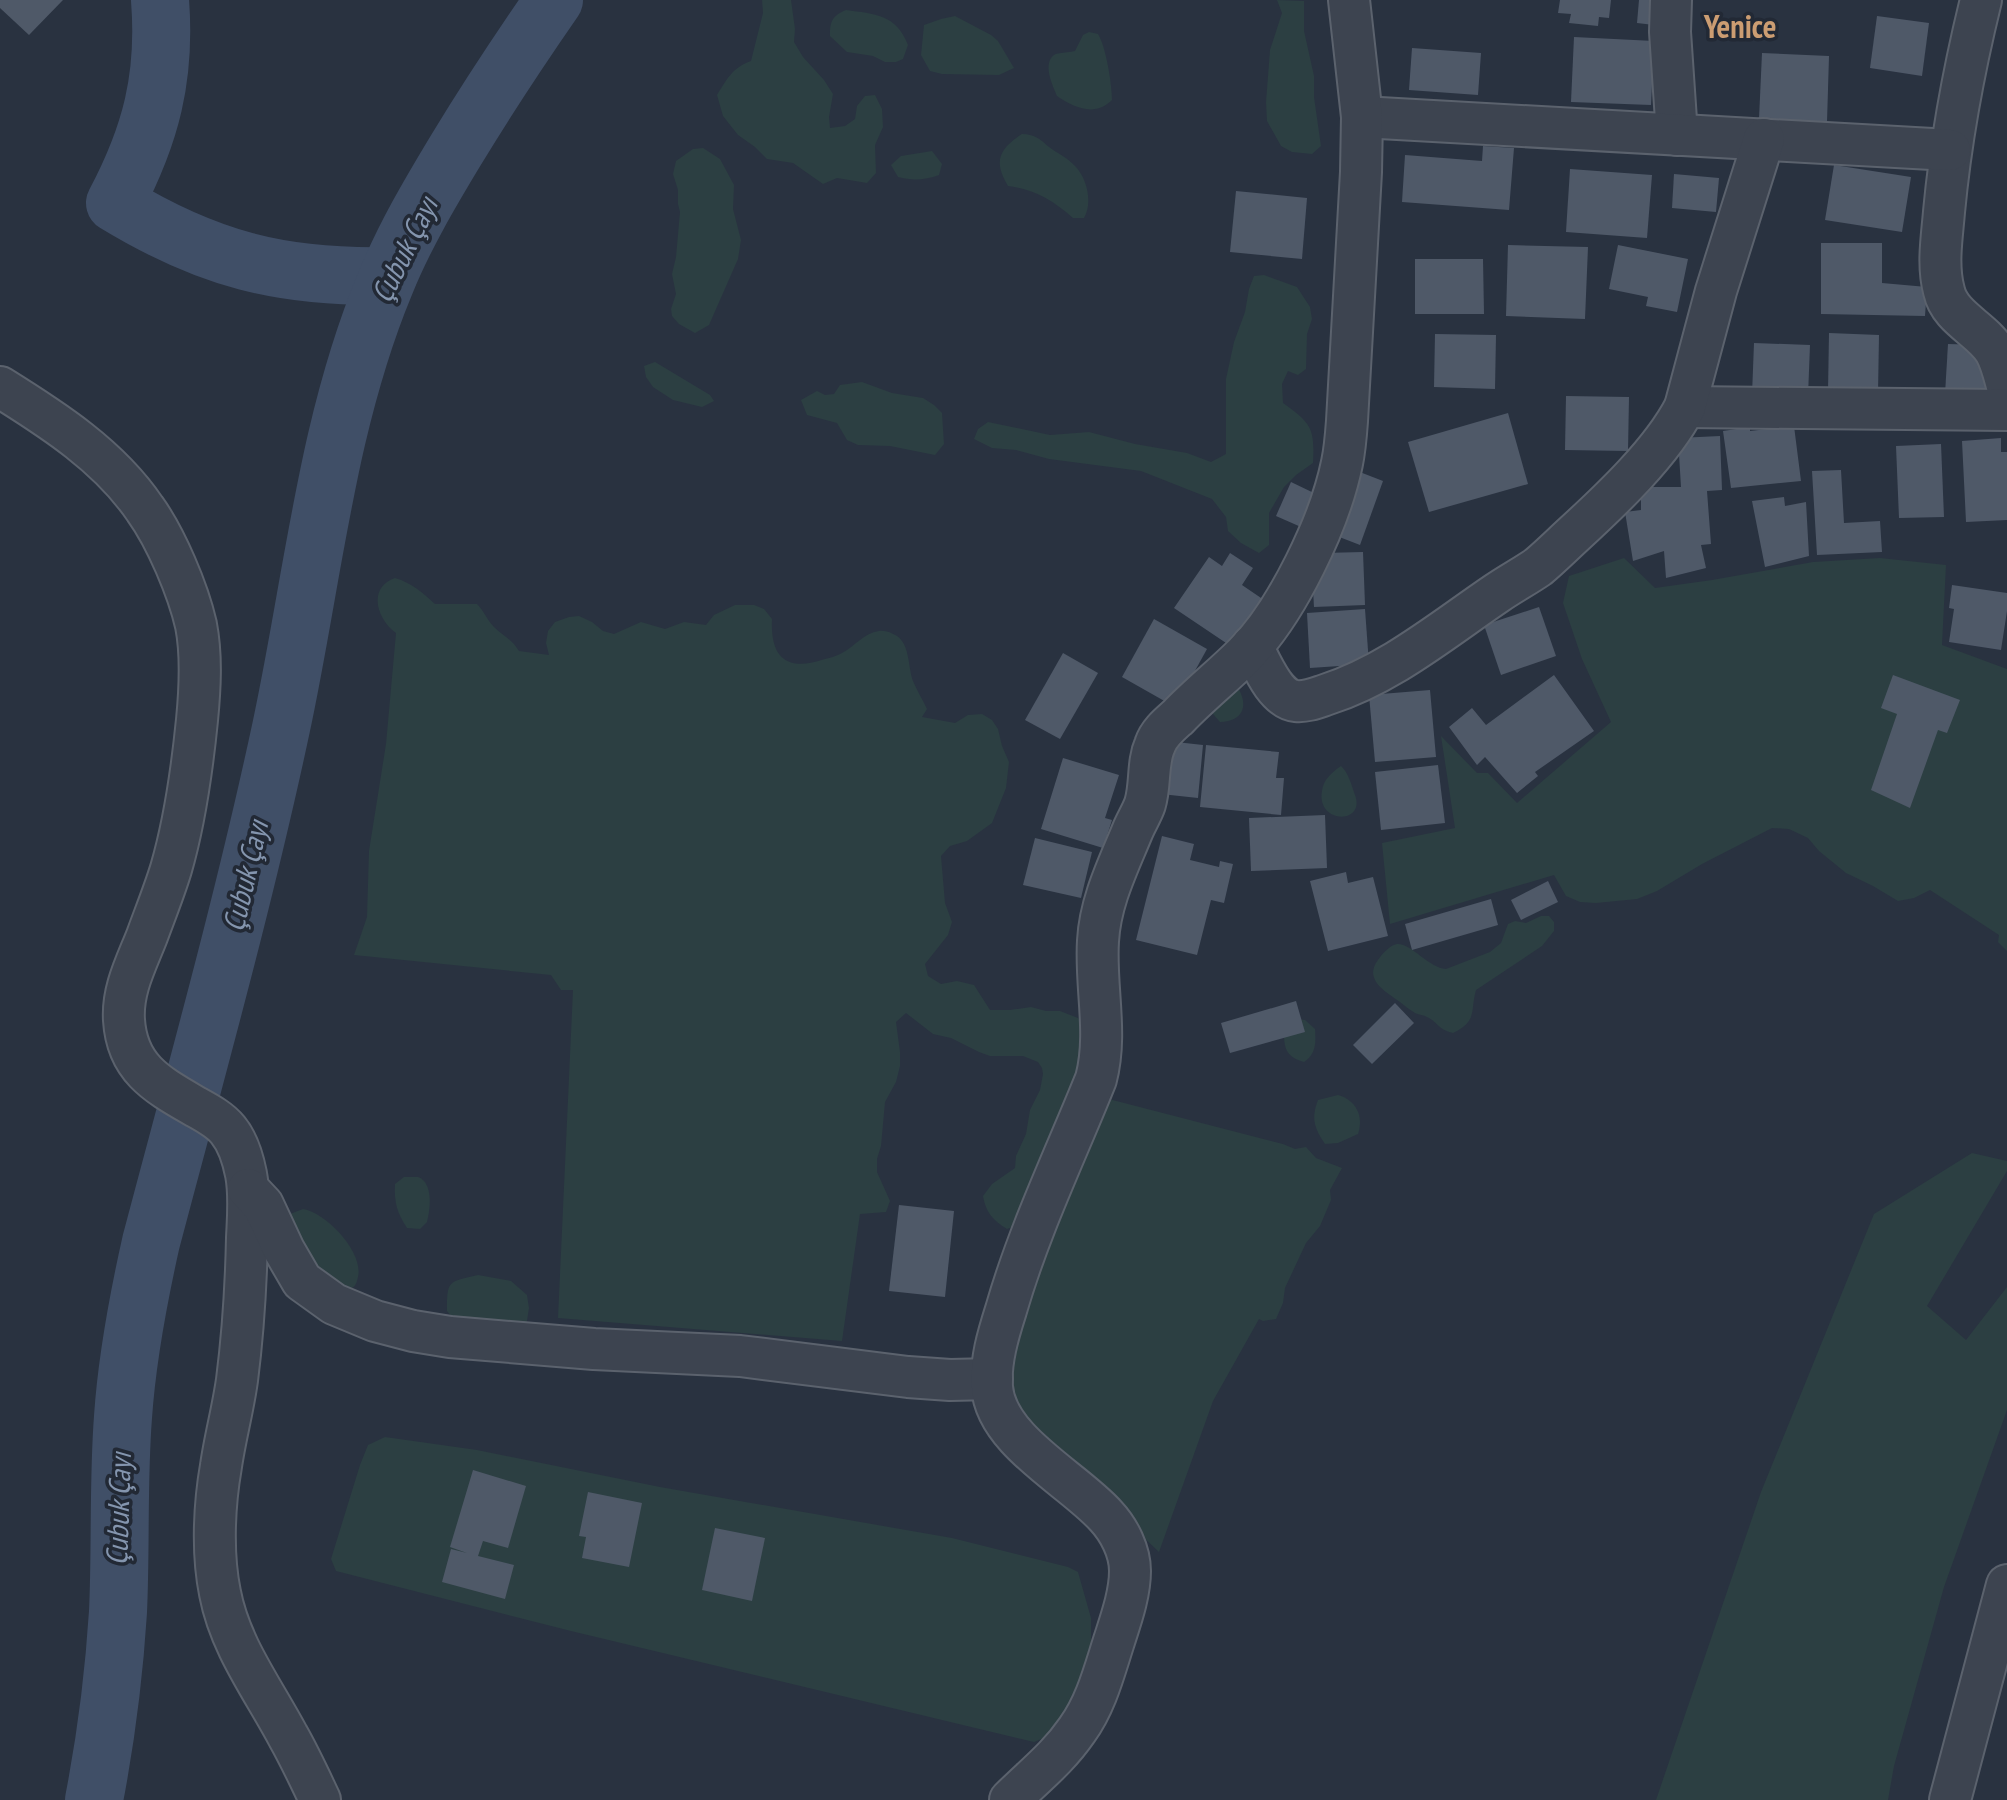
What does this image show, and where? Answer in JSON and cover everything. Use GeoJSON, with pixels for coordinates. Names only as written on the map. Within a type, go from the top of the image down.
{"type":"FeatureCollection","features":[{"type":"Feature","properties":{"kind":"street"},"geometry":{"type":"LineString","coordinates":[[1010,1800],[1054,1760],[1090,1710],[1118,1628],[1128,1592],[1130,1569],[1126,1549],[1106,1516],[1031,1452],[1007,1425],[996,1408],[992,1388],[993,1363],[1028,1240],[1099,1070],[1102,1039],[1097,965],[1101,916],[1107,891],[1144,805],[1154,746],[1159,735],[1252,646],[1287,598],[1333,497],[1343,462],[1362,117],[1349,0]]}},
{"type":"Feature","properties":{"kind":"street"},"geometry":{"type":"LineString","coordinates":[[1671,0],[1670,32],[1677,135]]}},
{"type":"Feature","properties":{"kind":"street"},"geometry":{"type":"LineString","coordinates":[[1981,0],[1950,150],[1941,252],[1944,294],[1954,310],[1994,351],[2007,386]]}},
{"type":"Feature","properties":{"kind":"street"},"geometry":{"type":"LineString","coordinates":[[1362,117],[1950,150]]}},
{"type":"Feature","properties":{"kind":"street"},"geometry":{"type":"LineString","coordinates":[[1252,646],[1281,695],[1294,701],[1350,687],[1425,646],[1538,566],[1603,508],[1659,446],[1685,407],[1716,291],[1764,139]]}},
{"type":"Feature","properties":{"kind":"street"},"geometry":{"type":"LineString","coordinates":[[0,387],[80,441],[112,470],[145,509],[165,544],[196,625],[200,659],[199,696],[186,805],[163,894],[124,1000],[126,1036],[140,1067],[154,1081],[227,1129],[246,1171],[246,1277],[237,1381],[215,1513],[217,1576],[220,1598],[235,1641],[320,1800]]}},
{"type":"Feature","properties":{"kind":"street"},"geometry":{"type":"LineString","coordinates":[[1685,407],[2007,410]]}},
{"type":"Feature","properties":{"kind":"street"},"geometry":{"type":"LineString","coordinates":[[248,1189],[263,1205],[302,1281],[334,1304],[375,1321],[413,1331],[580,1348],[740,1356],[908,1377],[992,1379]]}},
{"type":"Feature","properties":{"kind":"street"},"geometry":{"type":"LineString","coordinates":[[1950,1800],[2007,1585]]}},
{"type":"Feature","properties":{"kind":"shaded area"},"geometry":{"type":"Polygon","coordinates":[[[762,0],[791,0],[794,42],[833,94],[830,128],[845,126],[855,119],[857,106],[865,96],[875,95],[882,109],[883,127],[875,145],[876,173],[867,183],[837,178],[823,184],[793,163],[767,159],[738,135],[723,116],[717,95],[735,71],[751,61],[763,13],[762,0]]]}},
{"type":"Feature","properties":{"kind":"shaded area"},"geometry":{"type":"Polygon","coordinates":[[[1277,0],[1304,1],[1304,31],[1314,76],[1321,146],[1312,154],[1292,152],[1281,146],[1267,121],[1270,50],[1282,13],[1277,0]]]}},
{"type":"Feature","properties":{"kind":"shaded area"},"geometry":{"type":"Polygon","coordinates":[[[846,10],[891,21],[908,45],[903,59],[885,62],[873,56],[847,52],[830,36],[833,20],[846,10]]]}},
{"type":"Feature","properties":{"kind":"shaded area"},"geometry":{"type":"Polygon","coordinates":[[[955,16],[998,41],[1014,68],[999,75],[930,71],[921,55],[924,25],[955,16]]]}},
{"type":"Feature","properties":{"kind":"shaded area"},"geometry":{"type":"Polygon","coordinates":[[[1089,32],[1098,34],[1104,48],[1112,100],[1099,108],[1085,109],[1057,96],[1049,64],[1058,53],[1075,51],[1083,35],[1089,32]]]}},
{"type":"Feature","properties":{"kind":"shaded area"},"geometry":{"type":"Polygon","coordinates":[[[1022,134],[1040,139],[1079,171],[1088,198],[1084,218],[1073,218],[1043,197],[1008,186],[1001,169],[1001,156],[1008,145],[1022,134]]]}},
{"type":"Feature","properties":{"kind":"shaded area"},"geometry":{"type":"Polygon","coordinates":[[[703,148],[720,159],[734,185],[733,209],[741,240],[738,259],[709,325],[695,333],[679,324],[672,316],[671,309],[676,294],[672,274],[680,212],[673,174],[676,161],[693,149],[703,148]]]}},
{"type":"Feature","properties":{"kind":"shaded area"},"geometry":{"type":"Polygon","coordinates":[[[932,151],[942,164],[939,175],[919,179],[898,177],[891,165],[901,156],[932,151]]]}},
{"type":"Feature","properties":{"kind":"shaded area"},"geometry":{"type":"Polygon","coordinates":[[[1264,275],[1297,287],[1310,307],[1312,319],[1307,334],[1306,369],[1298,375],[1288,371],[1282,384],[1283,403],[1300,416],[1312,434],[1313,463],[1284,487],[1269,513],[1269,545],[1259,553],[1228,531],[1226,517],[1212,499],[1141,471],[1049,459],[1016,450],[992,448],[974,439],[978,429],[988,422],[1050,435],[1089,432],[1187,453],[1211,462],[1226,454],[1226,379],[1249,289],[1254,276],[1264,275]]]}},
{"type":"Feature","properties":{"kind":"shaded area"},"geometry":{"type":"Polygon","coordinates":[[[655,362],[710,395],[714,401],[702,407],[673,400],[653,387],[646,377],[644,366],[655,362]]]}},
{"type":"Feature","properties":{"kind":"shaded area"},"geometry":{"type":"Polygon","coordinates":[[[862,382],[892,393],[923,398],[942,413],[944,444],[935,455],[890,446],[858,445],[847,440],[837,423],[807,415],[801,400],[817,391],[825,395],[834,394],[840,385],[862,382]]]}},
{"type":"Feature","properties":{"kind":"shaded area"},"geometry":{"type":"Polygon","coordinates":[[[1624,558],[1655,588],[1813,562],[1880,558],[1946,565],[1942,645],[2007,669],[2007,951],[1998,942],[1999,935],[1930,890],[1898,901],[1846,873],[1808,838],[1789,829],[1772,828],[1637,899],[1580,902],[1566,896],[1554,875],[1390,924],[1382,843],[1455,828],[1441,736],[1477,773],[1488,773],[1517,803],[1611,722],[1582,659],[1563,603],[1569,576],[1624,558]]]}},
{"type":"Feature","properties":{"kind":"shaded area"},"geometry":{"type":"Polygon","coordinates":[[[395,578],[422,592],[435,604],[477,604],[497,630],[519,651],[549,655],[546,643],[548,631],[555,622],[579,616],[614,634],[641,622],[665,629],[684,622],[706,625],[714,615],[735,605],[754,605],[764,609],[772,619],[774,644],[778,652],[791,662],[800,664],[834,657],[869,634],[886,631],[897,636],[904,645],[913,681],[927,709],[922,717],[955,723],[968,715],[982,714],[992,720],[1009,762],[1006,788],[992,823],[967,841],[950,846],[941,856],[945,903],[952,922],[948,935],[925,964],[928,976],[941,984],[957,981],[974,985],[990,1010],[1031,1007],[1060,1011],[1078,1018],[1090,1033],[1089,1053],[1020,1224],[1007,1229],[988,1212],[983,1196],[992,1184],[1015,1168],[1030,1110],[1040,1090],[1042,1068],[1038,1062],[1023,1056],[990,1056],[951,1038],[933,1034],[906,1013],[896,1022],[900,1066],[896,1082],[885,1102],[877,1159],[877,1172],[890,1201],[886,1212],[860,1214],[842,1341],[558,1318],[573,990],[561,990],[551,975],[354,955],[367,917],[369,851],[386,744],[396,633],[380,612],[378,596],[386,583],[395,578]]]}},
{"type":"Feature","properties":{"kind":"shaded area"},"geometry":{"type":"Polygon","coordinates":[[[1237,686],[1243,700],[1242,711],[1234,719],[1220,722],[1210,709],[1237,686]]]}},
{"type":"Feature","properties":{"kind":"shaded area"},"geometry":{"type":"Polygon","coordinates":[[[1341,766],[1350,779],[1356,805],[1354,812],[1340,817],[1326,810],[1322,791],[1328,777],[1341,766]]]}},
{"type":"Feature","properties":{"kind":"shaded area"},"geometry":{"type":"Polygon","coordinates":[[[1549,916],[1554,922],[1554,931],[1542,946],[1476,990],[1470,1020],[1453,1033],[1426,1016],[1411,1011],[1383,990],[1373,974],[1378,960],[1394,945],[1408,947],[1433,965],[1446,969],[1490,952],[1501,943],[1508,924],[1515,921],[1526,923],[1549,916]]]}},
{"type":"Feature","properties":{"kind":"shaded area"},"geometry":{"type":"Polygon","coordinates":[[[1296,1019],[1305,1020],[1315,1029],[1314,1048],[1304,1062],[1290,1055],[1285,1044],[1284,1033],[1296,1019]]]}},
{"type":"Feature","properties":{"kind":"shaded area"},"geometry":{"type":"Polygon","coordinates":[[[1338,1095],[1354,1105],[1360,1127],[1358,1134],[1338,1143],[1325,1144],[1315,1123],[1316,1106],[1318,1100],[1338,1095]]]}},
{"type":"Feature","properties":{"kind":"shaded area"},"geometry":{"type":"Polygon","coordinates":[[[1101,1097],[1295,1149],[1306,1147],[1316,1158],[1342,1168],[1330,1190],[1331,1200],[1320,1226],[1306,1243],[1285,1288],[1276,1319],[1259,1319],[1213,1401],[1159,1552],[1085,1481],[1027,1432],[1005,1390],[1006,1358],[1101,1097]]]}},
{"type":"Feature","properties":{"kind":"shaded area"},"geometry":{"type":"Polygon","coordinates":[[[1972,1153],[2007,1161],[2007,1171],[1927,1306],[1966,1340],[2007,1287],[2007,1410],[1944,1587],[1894,1766],[1888,1800],[1656,1800],[1761,1492],[1874,1214],[1972,1153]]]}},
{"type":"Feature","properties":{"kind":"shaded area"},"geometry":{"type":"Polygon","coordinates":[[[404,1177],[418,1177],[429,1191],[427,1222],[420,1229],[407,1228],[397,1207],[395,1184],[404,1177]]]}},
{"type":"Feature","properties":{"kind":"shaded area"},"geometry":{"type":"Polygon","coordinates":[[[303,1209],[323,1218],[350,1246],[358,1267],[357,1282],[352,1288],[340,1290],[328,1285],[288,1223],[290,1214],[303,1209]]]}},
{"type":"Feature","properties":{"kind":"shaded area"},"geometry":{"type":"Polygon","coordinates":[[[478,1275],[511,1281],[527,1295],[529,1308],[525,1333],[459,1325],[447,1311],[451,1284],[478,1275]]]}},
{"type":"Feature","properties":{"kind":"shaded area"},"geometry":{"type":"Polygon","coordinates":[[[385,1437],[477,1450],[660,1487],[952,1538],[1068,1567],[1078,1572],[1091,1618],[1091,1646],[1084,1680],[1051,1735],[1034,1742],[336,1571],[331,1559],[360,1465],[368,1445],[385,1437]]]}},
{"type":"Feature","properties":{"kind":"building"},"geometry":{"type":"Polygon","coordinates":[[[0,0],[63,0],[29,35],[0,8],[0,0]]]}},
{"type":"Feature","properties":{"kind":"building"},"geometry":{"type":"Polygon","coordinates":[[[1560,0],[1611,0],[1609,18],[1599,17],[1598,26],[1569,23],[1571,14],[1558,13],[1560,0]]]}},
{"type":"Feature","properties":{"kind":"building"},"geometry":{"type":"Polygon","coordinates":[[[1639,0],[1656,0],[1654,25],[1637,23],[1639,0]]]}},
{"type":"Feature","properties":{"kind":"building"},"geometry":{"type":"Polygon","coordinates":[[[1877,16],[1929,23],[1922,76],[1870,68],[1877,16]]]}},
{"type":"Feature","properties":{"kind":"building"},"geometry":{"type":"Polygon","coordinates":[[[1574,37],[1654,41],[1651,105],[1571,102],[1574,37]]]}},
{"type":"Feature","properties":{"kind":"building"},"geometry":{"type":"Polygon","coordinates":[[[1412,48],[1481,53],[1478,95],[1409,90],[1412,48]]]}},
{"type":"Feature","properties":{"kind":"building"},"geometry":{"type":"Polygon","coordinates":[[[1762,53],[1829,56],[1827,122],[1759,119],[1762,53]]]}},
{"type":"Feature","properties":{"kind":"building"},"geometry":{"type":"Polygon","coordinates":[[[1483,146],[1514,148],[1509,210],[1402,202],[1405,155],[1482,161],[1483,146]]]}},
{"type":"Feature","properties":{"kind":"building"},"geometry":{"type":"Polygon","coordinates":[[[1834,165],[1911,177],[1902,232],[1825,220],[1834,165]]]}},
{"type":"Feature","properties":{"kind":"building"},"geometry":{"type":"Polygon","coordinates":[[[1570,169],[1652,175],[1647,238],[1566,232],[1570,169]]]}},
{"type":"Feature","properties":{"kind":"building"},"geometry":{"type":"Polygon","coordinates":[[[1674,174],[1719,178],[1716,212],[1672,208],[1674,174]]]}},
{"type":"Feature","properties":{"kind":"building"},"geometry":{"type":"Polygon","coordinates":[[[1236,191],[1307,198],[1302,259],[1230,252],[1236,191]]]}},
{"type":"Feature","properties":{"kind":"building"},"geometry":{"type":"Polygon","coordinates":[[[1821,243],[1882,243],[1882,283],[1927,287],[1925,316],[1821,314],[1821,243]]]}},
{"type":"Feature","properties":{"kind":"building"},"geometry":{"type":"Polygon","coordinates":[[[1508,245],[1588,247],[1585,319],[1506,316],[1508,245]]]}},
{"type":"Feature","properties":{"kind":"building"},"geometry":{"type":"Polygon","coordinates":[[[1618,245],[1688,259],[1677,312],[1646,306],[1648,297],[1609,289],[1618,245]]]}},
{"type":"Feature","properties":{"kind":"building"},"geometry":{"type":"Polygon","coordinates":[[[1415,259],[1483,259],[1484,314],[1415,314],[1415,259]]]}},
{"type":"Feature","properties":{"kind":"building"},"geometry":{"type":"Polygon","coordinates":[[[1829,333],[1879,335],[1878,393],[1828,392],[1829,333]]]}},
{"type":"Feature","properties":{"kind":"building"},"geometry":{"type":"Polygon","coordinates":[[[1435,334],[1496,335],[1495,389],[1434,387],[1435,334]]]}},
{"type":"Feature","properties":{"kind":"building"},"geometry":{"type":"Polygon","coordinates":[[[1754,343],[1810,345],[1808,396],[1752,395],[1754,343]]]}},
{"type":"Feature","properties":{"kind":"building"},"geometry":{"type":"Polygon","coordinates":[[[1948,344],[1982,345],[1988,363],[1986,396],[1945,394],[1948,344]]]}},
{"type":"Feature","properties":{"kind":"building"},"geometry":{"type":"Polygon","coordinates":[[[1566,396],[1629,397],[1628,451],[1565,450],[1566,396]]]}},
{"type":"Feature","properties":{"kind":"building"},"geometry":{"type":"Polygon","coordinates":[[[1508,413],[1528,484],[1429,512],[1408,442],[1508,413]]]}},
{"type":"Feature","properties":{"kind":"building"},"geometry":{"type":"Polygon","coordinates":[[[1794,426],[1801,481],[1731,488],[1723,431],[1794,426]]]}},
{"type":"Feature","properties":{"kind":"building"},"geometry":{"type":"Polygon","coordinates":[[[1720,436],[1722,490],[1707,491],[1711,544],[1701,545],[1706,568],[1666,578],[1664,551],[1633,561],[1625,512],[1641,510],[1641,487],[1681,487],[1678,438],[1720,436]]]}},
{"type":"Feature","properties":{"kind":"building"},"geometry":{"type":"Polygon","coordinates":[[[2001,438],[2001,452],[2007,452],[2007,520],[1966,522],[1962,441],[2001,438]]]}},
{"type":"Feature","properties":{"kind":"building"},"geometry":{"type":"Polygon","coordinates":[[[1941,444],[1944,517],[1899,518],[1896,446],[1941,444]]]}},
{"type":"Feature","properties":{"kind":"building"},"geometry":{"type":"Polygon","coordinates":[[[1352,469],[1383,481],[1360,545],[1329,533],[1352,469]]]}},
{"type":"Feature","properties":{"kind":"building"},"geometry":{"type":"Polygon","coordinates":[[[1841,470],[1844,523],[1880,521],[1882,552],[1817,555],[1812,471],[1841,470]]]}},
{"type":"Feature","properties":{"kind":"building"},"geometry":{"type":"Polygon","coordinates":[[[1291,482],[1316,494],[1301,527],[1276,516],[1291,482]]]}},
{"type":"Feature","properties":{"kind":"building"},"geometry":{"type":"Polygon","coordinates":[[[1784,497],[1785,506],[1806,502],[1809,556],[1765,567],[1752,501],[1784,497]]]}},
{"type":"Feature","properties":{"kind":"building"},"geometry":{"type":"Polygon","coordinates":[[[1363,552],[1365,605],[1314,607],[1312,572],[1323,553],[1363,552]]]}},
{"type":"Feature","properties":{"kind":"building"},"geometry":{"type":"Polygon","coordinates":[[[1230,553],[1253,568],[1242,585],[1264,600],[1232,647],[1174,608],[1209,557],[1222,566],[1230,553]]]}},
{"type":"Feature","properties":{"kind":"building"},"geometry":{"type":"Polygon","coordinates":[[[1952,585],[2007,593],[2001,650],[1949,642],[1954,609],[1949,608],[1952,585]]]}},
{"type":"Feature","properties":{"kind":"building"},"geometry":{"type":"Polygon","coordinates":[[[1539,607],[1556,656],[1501,675],[1484,625],[1539,607]]]}},
{"type":"Feature","properties":{"kind":"building"},"geometry":{"type":"Polygon","coordinates":[[[1365,609],[1369,664],[1310,668],[1307,613],[1365,609]]]}},
{"type":"Feature","properties":{"kind":"building"},"geometry":{"type":"Polygon","coordinates":[[[1154,619],[1207,649],[1175,707],[1122,677],[1154,619]]]}},
{"type":"Feature","properties":{"kind":"building"},"geometry":{"type":"Polygon","coordinates":[[[1063,653],[1098,673],[1060,739],[1025,720],[1063,653]]]}},
{"type":"Feature","properties":{"kind":"building"},"geometry":{"type":"Polygon","coordinates":[[[1554,675],[1594,731],[1535,772],[1538,776],[1517,793],[1485,757],[1477,765],[1449,727],[1472,708],[1486,725],[1554,675]]]}},
{"type":"Feature","properties":{"kind":"building"},"geometry":{"type":"Polygon","coordinates":[[[1893,675],[1960,700],[1947,733],[1938,730],[1910,808],[1871,790],[1897,714],[1881,708],[1893,675]]]}},
{"type":"Feature","properties":{"kind":"building"},"geometry":{"type":"Polygon","coordinates":[[[1430,690],[1436,757],[1375,762],[1369,695],[1430,690]]]}},
{"type":"Feature","properties":{"kind":"building"},"geometry":{"type":"Polygon","coordinates":[[[1167,741],[1203,745],[1198,798],[1161,794],[1167,741]]]}},
{"type":"Feature","properties":{"kind":"building"},"geometry":{"type":"Polygon","coordinates":[[[1206,745],[1279,752],[1276,778],[1284,778],[1281,815],[1200,807],[1206,745]]]}},
{"type":"Feature","properties":{"kind":"building"},"geometry":{"type":"Polygon","coordinates":[[[1063,758],[1119,775],[1105,818],[1112,820],[1103,848],[1041,829],[1063,758]]]}},
{"type":"Feature","properties":{"kind":"building"},"geometry":{"type":"Polygon","coordinates":[[[1438,765],[1445,823],[1381,830],[1375,772],[1438,765]]]}},
{"type":"Feature","properties":{"kind":"building"},"geometry":{"type":"Polygon","coordinates":[[[1325,815],[1327,868],[1251,871],[1249,818],[1325,815]]]}},
{"type":"Feature","properties":{"kind":"building"},"geometry":{"type":"Polygon","coordinates":[[[1162,836],[1194,844],[1190,860],[1219,867],[1220,861],[1233,864],[1224,903],[1211,900],[1197,955],[1136,940],[1162,836]]]}},
{"type":"Feature","properties":{"kind":"building"},"geometry":{"type":"Polygon","coordinates":[[[1035,838],[1092,852],[1081,898],[1023,885],[1035,838]]]}},
{"type":"Feature","properties":{"kind":"building"},"geometry":{"type":"Polygon","coordinates":[[[1346,872],[1348,883],[1373,877],[1388,936],[1328,951],[1310,881],[1346,872]]]}},
{"type":"Feature","properties":{"kind":"building"},"geometry":{"type":"Polygon","coordinates":[[[1548,881],[1558,902],[1521,920],[1511,900],[1548,881]]]}},
{"type":"Feature","properties":{"kind":"building"},"geometry":{"type":"Polygon","coordinates":[[[1491,899],[1498,925],[1412,950],[1405,924],[1491,899]]]}},
{"type":"Feature","properties":{"kind":"building"},"geometry":{"type":"Polygon","coordinates":[[[1296,1001],[1305,1032],[1230,1053],[1221,1023],[1296,1001]]]}},
{"type":"Feature","properties":{"kind":"building"},"geometry":{"type":"Polygon","coordinates":[[[1395,1003],[1414,1023],[1372,1064],[1353,1045],[1395,1003]]]}},
{"type":"Feature","properties":{"kind":"building"},"geometry":{"type":"Polygon","coordinates":[[[899,1205],[954,1211],[945,1297],[889,1291],[899,1205]]]}},
{"type":"Feature","properties":{"kind":"building"},"geometry":{"type":"Polygon","coordinates":[[[473,1470],[526,1486],[508,1548],[483,1541],[478,1556],[514,1565],[505,1599],[442,1582],[451,1549],[467,1553],[450,1547],[473,1470]]]}},
{"type":"Feature","properties":{"kind":"building"},"geometry":{"type":"Polygon","coordinates":[[[588,1492],[642,1503],[629,1567],[582,1558],[586,1537],[579,1536],[588,1492]]]}},
{"type":"Feature","properties":{"kind":"building"},"geometry":{"type":"Polygon","coordinates":[[[715,1528],[765,1538],[752,1601],[702,1590],[715,1528]]]}},
{"type":"Feature","properties":{"kind":"waterway"},"geometry":{"type":"LineString","coordinates":[[160,0],[161,55],[153,105],[138,153],[115,203],[181,238],[246,261],[313,273],[388,276]]}},
{"type":"Feature","properties":{"kind":"waterway","name":"Çubuk Çayı"},"geometry":{"type":"LineString","coordinates":[[94,1800],[114,1659],[123,1417],[137,1307],[267,793],[323,503],[348,392],[385,284],[409,232],[468,131],[554,0]]}},
{"type":"Feature","properties":{"kind":"district","name":"Yenice"},"geometry":{"type":"Point","coordinates":[1740,27]}}]}
